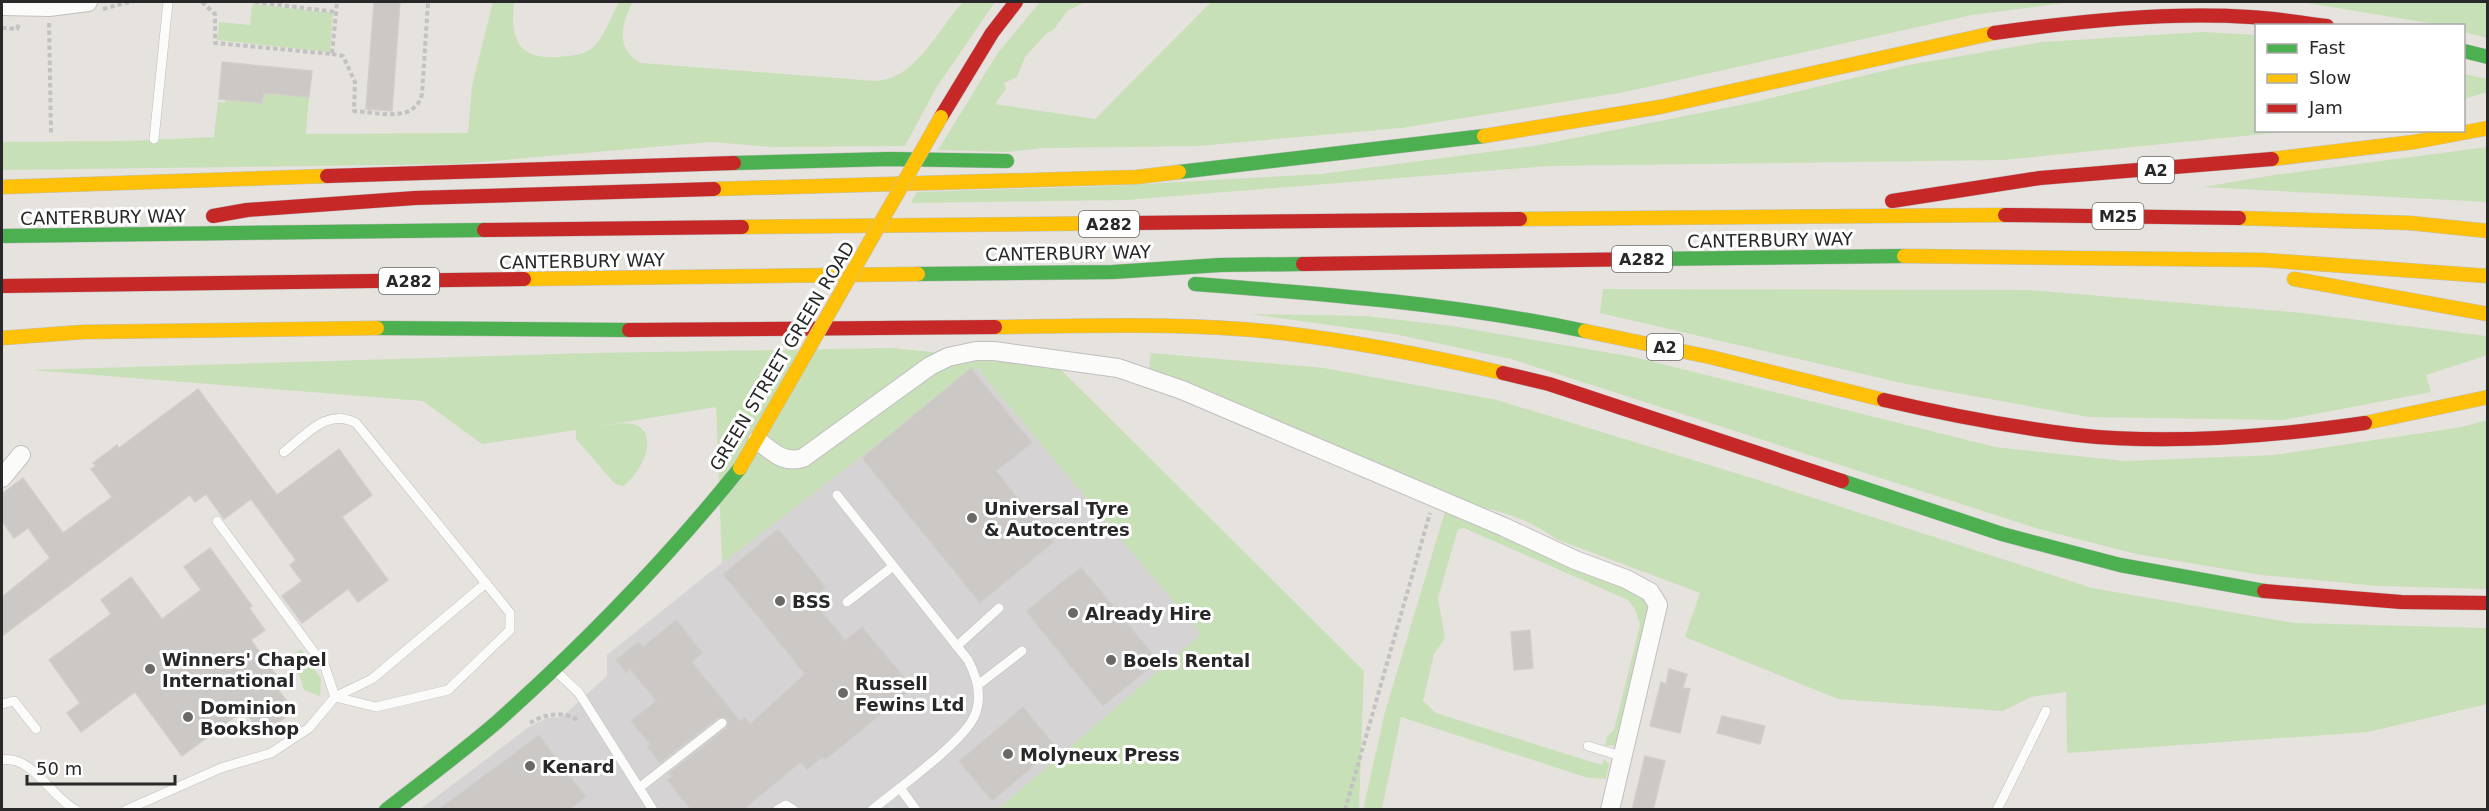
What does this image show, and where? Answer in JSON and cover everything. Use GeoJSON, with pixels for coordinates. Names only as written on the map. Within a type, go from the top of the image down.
{"type":"FeatureCollection","features":[{"type":"Feature","properties":{"kind":"main road","name":"GREEN STREET GREEN ROAD"},"geometry":{"type":"LineString","coordinates":[[386,810],[495,723],[554,669],[687,533],[741,467],[941,117],[992,33],[1016,2]]}},
{"type":"Feature","properties":{"kind":"main road"},"geometry":{"type":"LineString","coordinates":[[117,234],[247,210],[416,198],[1137,177],[1482,138],[1596,119],[1743,89],[1947,42],[2067,23],[2130,18],[2217,16],[2310,24]]}},
{"type":"Feature","properties":{"kind":"main road"},"geometry":{"type":"LineString","coordinates":[[2465,52],[2487,57]]}},
{"type":"Feature","properties":{"kind":"main road","name":"A2"},"geometry":{"type":"LineString","coordinates":[[1826,214],[1961,186],[2312,155],[2423,141],[2487,128]]}},
{"type":"Feature","properties":{"kind":"main road"},"geometry":{"type":"LineString","coordinates":[[2,187],[521,168],[900,159],[1026,162]]}},
{"type":"Feature","properties":{"kind":"main road"},"geometry":{"type":"LineString","coordinates":[[1140,162],[1266,162]]}},
{"type":"Feature","properties":{"kind":"main road","name":"M25"},"geometry":{"type":"LineString","coordinates":[[1826,214],[2186,216],[2410,223],[2487,231]]}},
{"type":"Feature","properties":{"kind":"main road","name":"CANTERBURY WAY"},"geometry":{"type":"LineString","coordinates":[[2,236],[1826,214]]}},
{"type":"Feature","properties":{"kind":"main road","name":"CANTERBURY WAY"},"geometry":{"type":"LineString","coordinates":[[2,286],[1113,272],[1280,264],[1974,255],[2172,257]]}},
{"type":"Feature","properties":{"kind":"main road"},"geometry":{"type":"LineString","coordinates":[[2172,257],[2355,265],[2487,276]]}},
{"type":"Feature","properties":{"kind":"main road"},"geometry":{"type":"LineString","coordinates":[[2172,257],[2487,314]]}},
{"type":"Feature","properties":{"kind":"main road","name":"A2"},"geometry":{"type":"LineString","coordinates":[[1113,272],[1212,287],[1351,296],[1542,322],[1699,355],[1959,418],[2079,435],[2193,438],[2301,432],[2378,421],[2487,397]]}},
{"type":"Feature","properties":{"kind":"main road"},"geometry":{"type":"LineString","coordinates":[[2,338],[104,331],[375,328],[659,330],[1044,326],[1222,328],[1282,333],[1394,348],[1549,384],[1990,530],[2120,566],[2278,592],[2401,602],[2487,603]]}},
{"type":"Feature","properties":{"kind":"street"},"geometry":{"type":"LineString","coordinates":[[2,6],[49,7],[88,2]]}},
{"type":"Feature","properties":{"kind":"street"},"geometry":{"type":"LineString","coordinates":[[757,440],[783,459],[793,461],[802,458],[930,366],[948,357],[975,351],[994,351],[1107,366],[1153,378],[1575,560],[1626,579],[1653,595],[1658,604],[1610,810]]}},
{"type":"Feature","properties":{"kind":"street"},"geometry":{"type":"LineString","coordinates":[[2,478],[21,455]]}},
{"type":"Feature","properties":{"kind":"lane"},"geometry":{"type":"LineString","coordinates":[[154,139],[168,2]]}},
{"type":"Feature","properties":{"kind":"lane"},"geometry":{"type":"LineString","coordinates":[[284,452],[333,417],[345,417],[356,423],[510,613],[510,630],[448,690],[376,707],[335,697]]}},
{"type":"Feature","properties":{"kind":"lane"},"geometry":{"type":"LineString","coordinates":[[837,495],[957,646],[972,667],[978,685],[975,715],[969,727],[872,810]]}},
{"type":"Feature","properties":{"kind":"lane"},"geometry":{"type":"LineString","coordinates":[[217,521],[325,667],[335,697]]}},
{"type":"Feature","properties":{"kind":"lane"},"geometry":{"type":"LineString","coordinates":[[847,602],[892,567]]}},
{"type":"Feature","properties":{"kind":"lane"},"geometry":{"type":"LineString","coordinates":[[126,810],[221,768],[271,753],[309,728],[335,697],[372,679],[486,583]]}},
{"type":"Feature","properties":{"kind":"lane"},"geometry":{"type":"LineString","coordinates":[[957,646],[999,608]]}},
{"type":"Feature","properties":{"kind":"lane"},"geometry":{"type":"LineString","coordinates":[[978,685],[1022,651]]}},
{"type":"Feature","properties":{"kind":"lane"},"geometry":{"type":"LineString","coordinates":[[554,669],[579,693],[608,735],[653,810]]}},
{"type":"Feature","properties":{"kind":"lane"},"geometry":{"type":"LineString","coordinates":[[2,704],[14,701],[36,729]]}},
{"type":"Feature","properties":{"kind":"lane"},"geometry":{"type":"LineString","coordinates":[[1997,810],[2046,711]]}},
{"type":"Feature","properties":{"kind":"lane"},"geometry":{"type":"LineString","coordinates":[[639,788],[722,723]]}},
{"type":"Feature","properties":{"kind":"lane"},"geometry":{"type":"LineString","coordinates":[[1588,746],[1621,756]]}},
{"type":"Feature","properties":{"kind":"lane"},"geometry":{"type":"LineString","coordinates":[[2,760],[17,760],[55,796],[76,810]]}},
{"type":"Feature","properties":{"kind":"lane"},"geometry":{"type":"LineString","coordinates":[[900,788],[916,810]]}},
{"type":"Feature","properties":{"kind":"lane"},"geometry":{"type":"LineString","coordinates":[[777,810],[786,805],[794,810]]}},
{"type":"Feature","properties":{"kind":"path"},"geometry":{"type":"LineString","coordinates":[[202,2],[215,14],[215,43],[343,56],[356,82],[354,111],[400,114],[411,111],[420,101],[428,2]]}},
{"type":"Feature","properties":{"kind":"path"},"geometry":{"type":"LineString","coordinates":[[255,2],[336,12]]}},
{"type":"Feature","properties":{"kind":"path"},"geometry":{"type":"LineString","coordinates":[[332,54],[337,2]]}},
{"type":"Feature","properties":{"kind":"path"},"geometry":{"type":"LineString","coordinates":[[49,7],[51,133]]}},
{"type":"Feature","properties":{"kind":"path"},"geometry":{"type":"LineString","coordinates":[[1345,810],[1436,499]]}},
{"type":"Feature","properties":{"kind":"path"},"geometry":{"type":"LineString","coordinates":[[523,728],[544,716],[554,714],[574,718],[585,725]]}},
{"type":"Feature","properties":{"kind":"shaded area"},"geometry":{"type":"Polygon","coordinates":[[[972,362],[1202,634],[998,809],[419,810],[529,727],[547,718],[562,717],[607,676],[607,655],[972,362]]]}},
{"type":"Feature","properties":{"kind":"green space"},"geometry":{"type":"Polygon","coordinates":[[[493,2],[514,2],[515,36],[525,50],[534,55],[559,57],[575,55],[591,49],[600,39],[619,2],[633,2],[623,27],[624,44],[633,58],[641,63],[875,81],[903,72],[914,63],[963,2],[995,2],[936,88],[905,146],[770,147],[712,142],[457,164],[2,170],[2,142],[127,141],[214,137],[218,102],[225,103],[226,97],[262,103],[264,93],[309,97],[306,134],[468,133],[472,86],[493,2]]]}},
{"type":"Feature","properties":{"kind":"green space"},"geometry":{"type":"Polygon","coordinates":[[[1040,2],[1085,2],[1067,11],[1054,29],[1046,34],[1025,57],[1017,77],[1004,83],[1006,89],[995,104],[1095,119],[1211,2],[2072,2],[1972,15],[1625,92],[1401,128],[1198,146],[1044,148],[1007,152],[938,150],[997,54],[1040,2]]]}},
{"type":"Feature","properties":{"kind":"green space"},"geometry":{"type":"Polygon","coordinates":[[[2301,2],[2487,2],[2487,38],[2465,32],[2465,24],[2434,24],[2301,2]]]}},
{"type":"Feature","properties":{"kind":"green space"},"geometry":{"type":"Polygon","coordinates":[[[252,4],[333,13],[330,52],[217,40],[219,22],[250,25],[252,4]]]}},
{"type":"Feature","properties":{"kind":"green space"},"geometry":{"type":"Polygon","coordinates":[[[2202,32],[2255,35],[2255,132],[2282,132],[2003,160],[1549,166],[1126,200],[911,203],[917,192],[1108,186],[1321,174],[1534,146],[1750,103],[1908,65],[2043,42],[2202,32]]]}},
{"type":"Feature","properties":{"kind":"green space"},"geometry":{"type":"Polygon","coordinates":[[[2465,74],[2487,79],[2487,92],[2465,99],[2465,74]]]}},
{"type":"Feature","properties":{"kind":"green space"},"geometry":{"type":"Polygon","coordinates":[[[2487,147],[2487,202],[2203,187],[2274,175],[2487,147]]]}},
{"type":"Feature","properties":{"kind":"green space"},"geometry":{"type":"Polygon","coordinates":[[[1603,289],[2030,290],[2303,313],[2487,336],[2488,355],[2426,375],[2431,392],[2284,420],[2089,417],[1906,384],[1600,313],[1603,289]]]}},
{"type":"Feature","properties":{"kind":"green space"},"geometry":{"type":"Polygon","coordinates":[[[1250,314],[1366,316],[1452,326],[1634,357],[1995,447],[2124,461],[2274,455],[2462,427],[2487,420],[2487,589],[2378,586],[2261,575],[2136,554],[2039,529],[1511,359],[1394,334],[1250,314]]]}},
{"type":"Feature","properties":{"kind":"green space"},"geometry":{"type":"Polygon","coordinates":[[[893,348],[1056,365],[1364,671],[1359,809],[998,809],[1201,634],[977,368],[722,563],[716,407],[601,426],[634,424],[644,432],[647,439],[647,448],[640,466],[635,475],[623,486],[615,484],[576,439],[576,430],[482,444],[423,401],[32,370],[590,353],[893,348]]]}},
{"type":"Feature","properties":{"kind":"green space"},"geometry":{"type":"Polygon","coordinates":[[[1151,353],[1324,368],[1497,400],[1755,479],[2092,588],[2294,623],[2487,628],[2487,704],[2368,732],[2067,753],[2066,692],[2031,697],[2003,711],[1838,699],[1685,637],[1700,593],[1556,539],[1536,526],[1515,517],[1469,505],[1208,396],[1190,383],[1149,369],[1151,353]]]}},
{"type":"Feature","properties":{"kind":"green space"},"geometry":{"type":"Polygon","coordinates":[[[1446,508],[1612,581],[1643,597],[1649,607],[1616,745],[1605,746],[1607,737],[1614,730],[1640,625],[1635,609],[1628,600],[1464,528],[1458,529],[1438,598],[1445,638],[1434,654],[1423,701],[1436,713],[1602,765],[1604,759],[1609,764],[1606,779],[1585,777],[1401,717],[1382,809],[1363,810],[1385,712],[1446,508]]]}},
{"type":"Feature","properties":{"kind":"green space"},"geometry":{"type":"Polygon","coordinates":[[[301,649],[321,679],[320,696],[304,690],[293,654],[301,649]]]}},
{"type":"Feature","properties":{"kind":"building"},"geometry":{"type":"Polygon","coordinates":[[[374,2],[400,2],[392,111],[366,109],[374,2]]]}},
{"type":"Feature","properties":{"kind":"building"},"geometry":{"type":"Polygon","coordinates":[[[222,62],[312,71],[309,97],[264,93],[262,103],[219,99],[222,62]]]}},
{"type":"Feature","properties":{"kind":"building","name":"Universal Tyre & Autocentres"},"geometry":{"type":"Polygon","coordinates":[[[971,368],[1032,443],[996,471],[1054,542],[980,603],[862,458],[971,368]]]}},
{"type":"Feature","properties":{"kind":"building"},"geometry":{"type":"Polygon","coordinates":[[[198,389],[277,495],[339,449],[372,495],[342,517],[388,580],[358,602],[348,589],[302,623],[282,596],[302,581],[290,565],[296,560],[251,499],[224,519],[206,494],[195,502],[190,495],[2,636],[2,597],[50,558],[28,528],[14,538],[2,521],[2,494],[23,478],[63,533],[112,497],[91,469],[96,466],[93,463],[117,445],[119,448],[198,389]]]}},
{"type":"Feature","properties":{"kind":"building"},"geometry":{"type":"Polygon","coordinates":[[[778,529],[826,587],[812,599],[845,640],[862,627],[913,688],[825,760],[822,757],[807,770],[801,762],[743,810],[691,810],[667,780],[672,776],[669,773],[726,728],[728,719],[718,718],[660,763],[647,747],[650,744],[631,721],[656,701],[630,669],[626,673],[616,660],[638,642],[643,647],[676,620],[703,653],[692,662],[740,721],[745,717],[750,724],[805,674],[723,574],[778,529]]]}},
{"type":"Feature","properties":{"kind":"building"},"geometry":{"type":"Polygon","coordinates":[[[210,548],[252,606],[249,608],[265,630],[251,640],[279,679],[273,683],[294,711],[262,734],[244,710],[182,756],[135,692],[81,732],[67,713],[80,703],[49,660],[111,614],[101,600],[131,577],[162,619],[201,590],[184,567],[210,548]]]}},
{"type":"Feature","properties":{"kind":"building"},"geometry":{"type":"Polygon","coordinates":[[[1081,567],[1158,661],[1103,706],[1026,611],[1081,567]]]}},
{"type":"Feature","properties":{"kind":"building"},"geometry":{"type":"Polygon","coordinates":[[[1530,630],[1533,668],[1514,670],[1511,632],[1530,630]]]}},
{"type":"Feature","properties":{"kind":"building"},"geometry":{"type":"Polygon","coordinates":[[[1669,669],[1687,674],[1683,688],[1690,689],[1680,733],[1650,726],[1661,682],[1666,684],[1669,669]]]}},
{"type":"Feature","properties":{"kind":"building","name":"Molyneux Press"},"geometry":{"type":"Polygon","coordinates":[[[1023,707],[1056,747],[992,801],[959,761],[1023,707]]]}},
{"type":"Feature","properties":{"kind":"building"},"geometry":{"type":"Polygon","coordinates":[[[1722,716],[1765,726],[1760,744],[1717,733],[1722,716]]]}},
{"type":"Feature","properties":{"kind":"building","name":"Kenard"},"geometry":{"type":"Polygon","coordinates":[[[539,735],[586,797],[569,810],[438,810],[539,735]]]}},
{"type":"Feature","properties":{"kind":"building"},"geometry":{"type":"Polygon","coordinates":[[[1645,756],[1665,761],[1653,810],[1632,810],[1645,756]]]}},
{"type":"Feature","properties":{"kind":"traffic: fast"},"geometry":{"type":"LineString","coordinates":[[2465,51],[2488,57]]}},
{"type":"Feature","properties":{"kind":"traffic: fast"},"geometry":{"type":"LineString","coordinates":[[1179,172],[1484,136]]}},
{"type":"Feature","properties":{"kind":"traffic: fast"},"geometry":{"type":"LineString","coordinates":[[734,163],[890,159],[1007,161]]}},
{"type":"Feature","properties":{"kind":"traffic: fast"},"geometry":{"type":"LineString","coordinates":[[2,236],[484,230]]}},
{"type":"Feature","properties":{"kind":"traffic: fast"},"geometry":{"type":"LineString","coordinates":[[1648,259],[1904,256]]}},
{"type":"Feature","properties":{"kind":"traffic: fast"},"geometry":{"type":"LineString","coordinates":[[918,274],[1113,272],[1220,265],[1303,264]]}},
{"type":"Feature","properties":{"kind":"traffic: fast"},"geometry":{"type":"LineString","coordinates":[[1195,284],[1440,307],[1585,331]]}},
{"type":"Feature","properties":{"kind":"traffic: fast"},"geometry":{"type":"LineString","coordinates":[[377,328],[629,330]]}},
{"type":"Feature","properties":{"kind":"traffic: fast"},"geometry":{"type":"LineString","coordinates":[[386,810],[497,722],[561,662],[654,568],[740,468]]}},
{"type":"Feature","properties":{"kind":"traffic: fast"},"geometry":{"type":"LineString","coordinates":[[1842,481],[2002,534],[2120,565],[2264,591]]}},
{"type":"Feature","properties":{"kind":"traffic: slow"},"geometry":{"type":"LineString","coordinates":[[1484,136],[1660,107],[1994,33]]}},
{"type":"Feature","properties":{"kind":"traffic: slow"},"geometry":{"type":"LineString","coordinates":[[797,369],[941,117]]}},
{"type":"Feature","properties":{"kind":"traffic: slow"},"geometry":{"type":"LineString","coordinates":[[2272,159],[2414,142],[2488,128]]}},
{"type":"Feature","properties":{"kind":"traffic: slow"},"geometry":{"type":"LineString","coordinates":[[714,189],[1137,177],[1179,172]]}},
{"type":"Feature","properties":{"kind":"traffic: slow"},"geometry":{"type":"LineString","coordinates":[[2,187],[327,176]]}},
{"type":"Feature","properties":{"kind":"traffic: slow"},"geometry":{"type":"LineString","coordinates":[[1520,219],[2005,215]]}},
{"type":"Feature","properties":{"kind":"traffic: slow"},"geometry":{"type":"LineString","coordinates":[[2239,218],[2410,223],[2488,231]]}},
{"type":"Feature","properties":{"kind":"traffic: slow"},"geometry":{"type":"LineString","coordinates":[[742,227],[1133,223]]}},
{"type":"Feature","properties":{"kind":"traffic: slow"},"geometry":{"type":"LineString","coordinates":[[1904,256],[2263,260],[2488,276]]}},
{"type":"Feature","properties":{"kind":"traffic: slow"},"geometry":{"type":"LineString","coordinates":[[524,279],[918,274]]}},
{"type":"Feature","properties":{"kind":"traffic: slow"},"geometry":{"type":"LineString","coordinates":[[2294,279],[2488,314]]}},
{"type":"Feature","properties":{"kind":"traffic: slow"},"geometry":{"type":"LineString","coordinates":[[995,327],[1211,327],[1283,333],[1366,345],[1503,373]]}},
{"type":"Feature","properties":{"kind":"traffic: slow"},"geometry":{"type":"LineString","coordinates":[[2,338],[83,332],[377,328]]}},
{"type":"Feature","properties":{"kind":"traffic: slow"},"geometry":{"type":"LineString","coordinates":[[1585,331],[1710,357],[1884,400]]}},
{"type":"Feature","properties":{"kind":"traffic: slow"},"geometry":{"type":"LineString","coordinates":[[740,468],[797,369]]}},
{"type":"Feature","properties":{"kind":"traffic: slow"},"geometry":{"type":"LineString","coordinates":[[2365,423],[2488,397]]}},
{"type":"Feature","properties":{"kind":"traffic: jam"},"geometry":{"type":"LineString","coordinates":[[941,117],[992,33],[1016,2]]}},
{"type":"Feature","properties":{"kind":"traffic: jam"},"geometry":{"type":"LineString","coordinates":[[1994,33],[2090,21],[2186,16],[2259,18],[2310,24]]}},
{"type":"Feature","properties":{"kind":"traffic: jam"},"geometry":{"type":"LineString","coordinates":[[1892,201],[2040,178],[2272,159]]}},
{"type":"Feature","properties":{"kind":"traffic: jam"},"geometry":{"type":"LineString","coordinates":[[327,176],[734,163]]}},
{"type":"Feature","properties":{"kind":"traffic: jam"},"geometry":{"type":"LineString","coordinates":[[213,216],[247,210],[415,198],[714,189]]}},
{"type":"Feature","properties":{"kind":"traffic: jam"},"geometry":{"type":"LineString","coordinates":[[2005,215],[2239,218]]}},
{"type":"Feature","properties":{"kind":"traffic: jam"},"geometry":{"type":"LineString","coordinates":[[1133,223],[1520,219]]}},
{"type":"Feature","properties":{"kind":"traffic: jam"},"geometry":{"type":"LineString","coordinates":[[484,230],[742,227]]}},
{"type":"Feature","properties":{"kind":"traffic: jam"},"geometry":{"type":"LineString","coordinates":[[1303,264],[1648,259]]}},
{"type":"Feature","properties":{"kind":"traffic: jam"},"geometry":{"type":"LineString","coordinates":[[2,286],[524,279]]}},
{"type":"Feature","properties":{"kind":"traffic: jam"},"geometry":{"type":"LineString","coordinates":[[629,330],[995,327]]}},
{"type":"Feature","properties":{"kind":"traffic: jam"},"geometry":{"type":"LineString","coordinates":[[1503,373],[1549,384],[1842,481]]}},
{"type":"Feature","properties":{"kind":"traffic: jam"},"geometry":{"type":"LineString","coordinates":[[1884,400],[1956,416],[2077,435],[2112,438],[2221,438],[2365,423]]}},
{"type":"Feature","properties":{"kind":"traffic: jam"},"geometry":{"type":"LineString","coordinates":[[2264,591],[2401,602],[2488,603]]}},
{"type":"Feature","properties":{"kind":"place","name":"Universal Tyre & Autocentres"},"geometry":{"type":"Point","coordinates":[972,518]}},
{"type":"Feature","properties":{"kind":"place","name":"BSS"},"geometry":{"type":"Point","coordinates":[780,601]}},
{"type":"Feature","properties":{"kind":"place","name":"Already Hire"},"geometry":{"type":"Point","coordinates":[1073,613]}},
{"type":"Feature","properties":{"kind":"place","name":"Boels Rental"},"geometry":{"type":"Point","coordinates":[1111,660]}},
{"type":"Feature","properties":{"kind":"place","name":"Winners' Chapel International"},"geometry":{"type":"Point","coordinates":[150,669]}},
{"type":"Feature","properties":{"kind":"place","name":"Russell Fewins Ltd"},"geometry":{"type":"Point","coordinates":[843,693]}},
{"type":"Feature","properties":{"kind":"place","name":"Dominion Bookshop"},"geometry":{"type":"Point","coordinates":[188,717]}},
{"type":"Feature","properties":{"kind":"place","name":"Molyneux Press"},"geometry":{"type":"Point","coordinates":[1008,754]}},
{"type":"Feature","properties":{"kind":"place","name":"Kenard"},"geometry":{"type":"Point","coordinates":[530,766]}}]}
